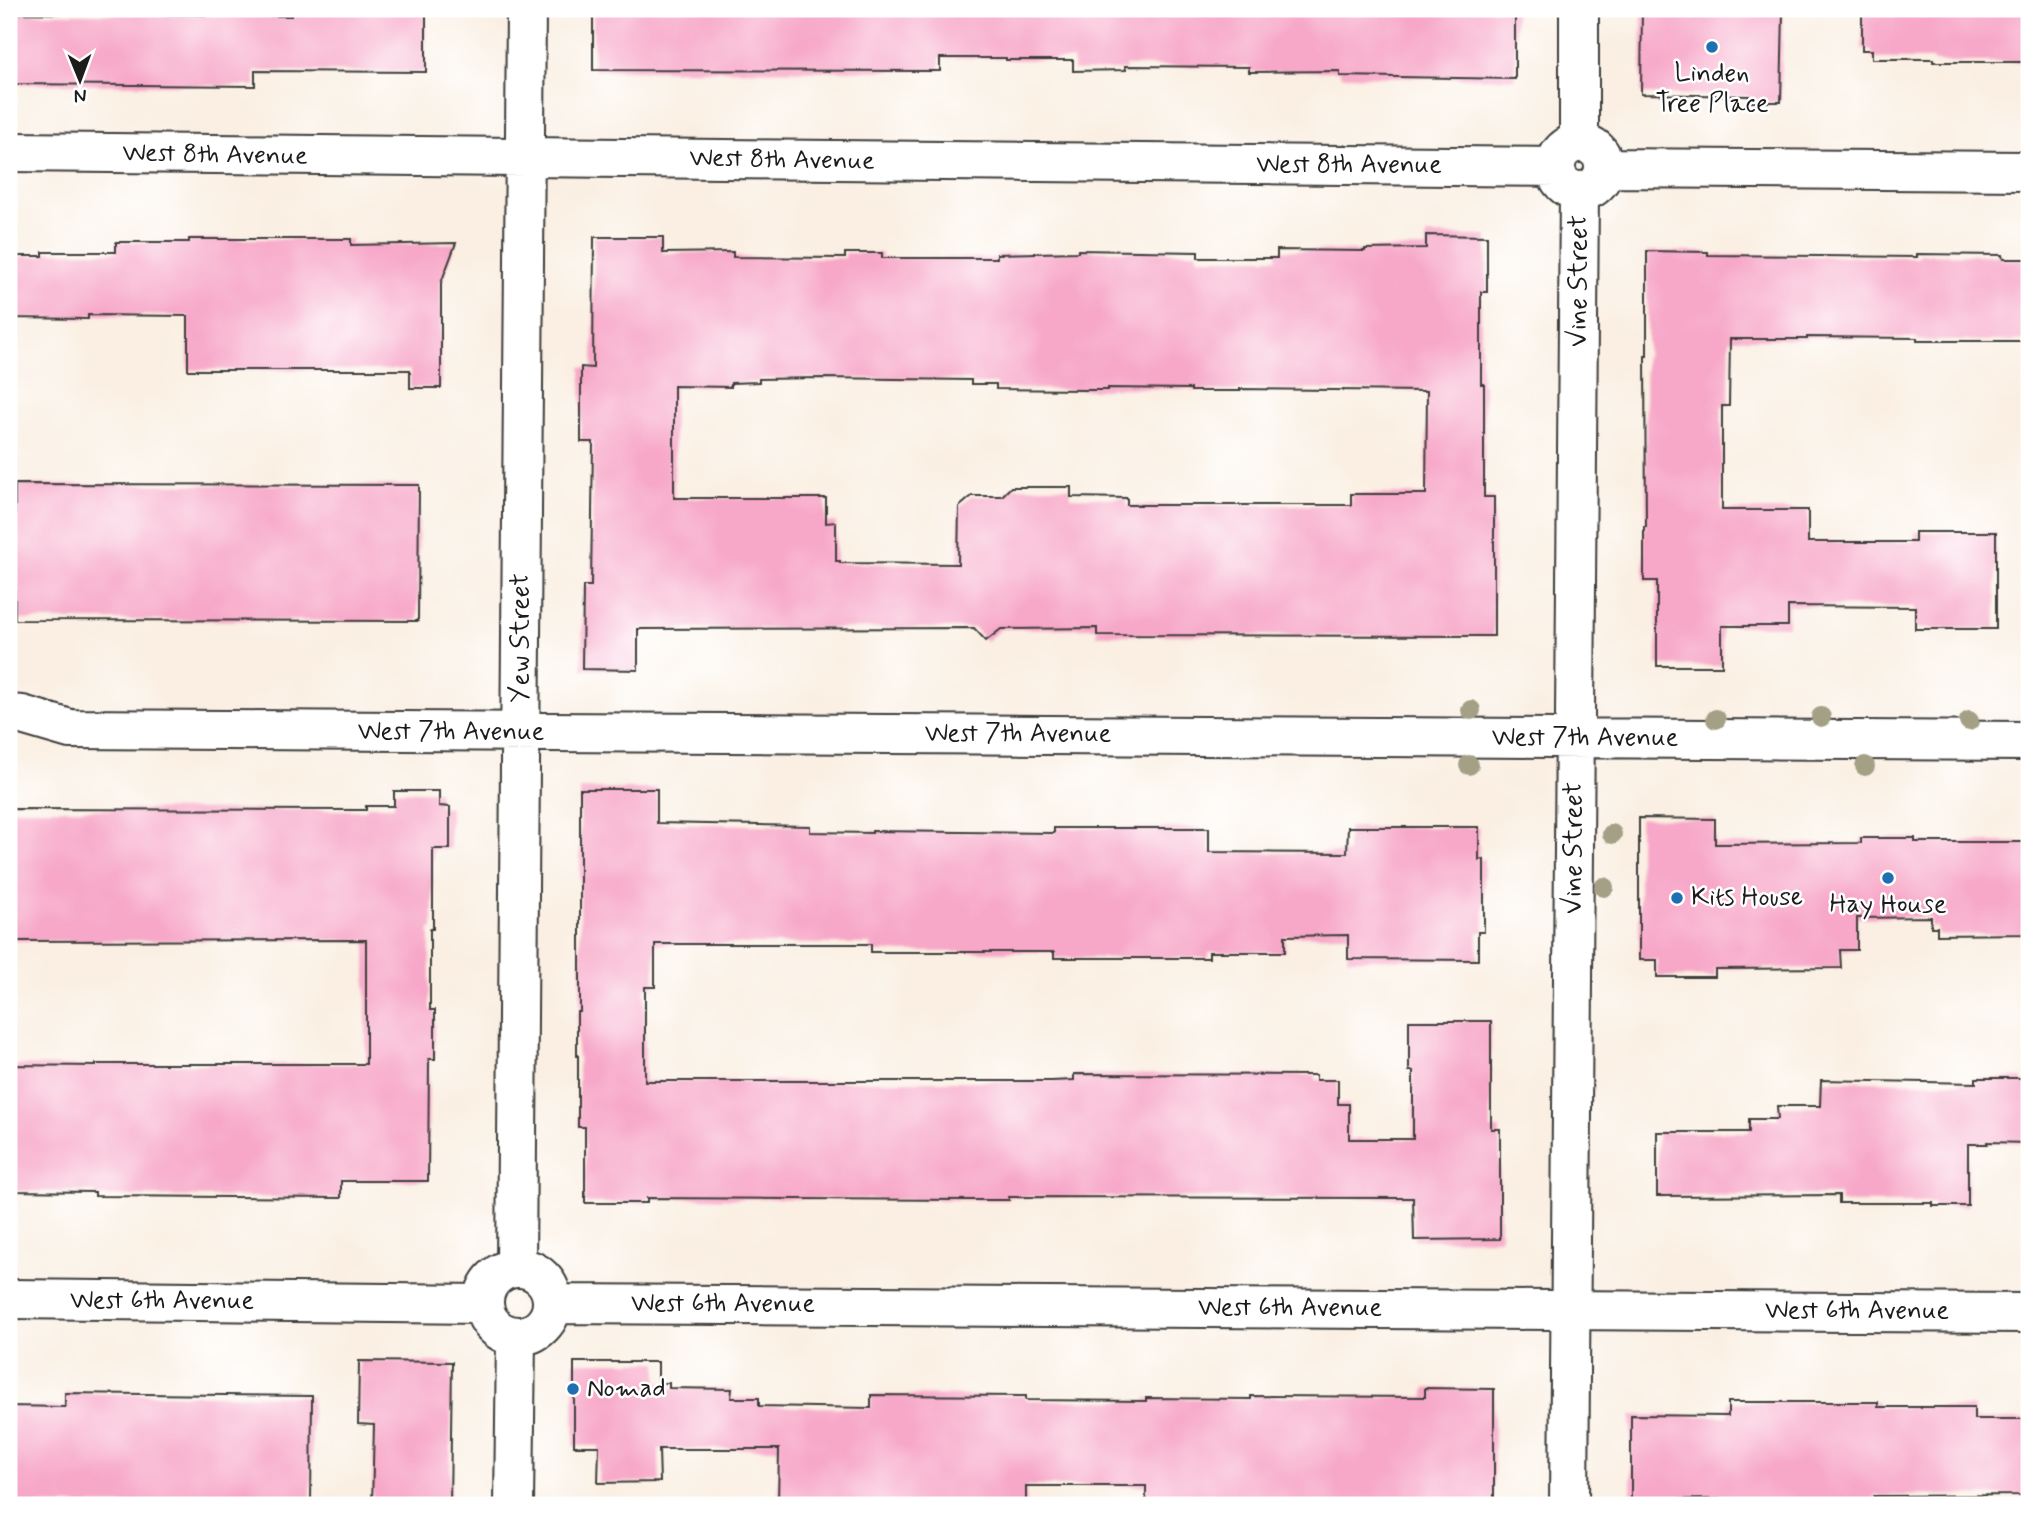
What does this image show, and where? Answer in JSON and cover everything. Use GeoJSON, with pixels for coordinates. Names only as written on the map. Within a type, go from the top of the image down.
{"type":"FeatureCollection","features":[{"type":"Feature","properties":{"kind":"street","name":"Yew Street"},"geometry":{"type":"LineString","coordinates":[[516,1268],[526,9]]}},
{"type":"Feature","properties":{"kind":"street","name":"Vine Street"},"geometry":{"type":"LineString","coordinates":[[1569,1505],[1579,9]]}},
{"type":"Feature","properties":{"kind":"street","name":"West 8th Avenue"},"geometry":{"type":"LineString","coordinates":[[9,152],[2029,171]]}},
{"type":"Feature","properties":{"kind":"street","name":"West 7th Avenue"},"geometry":{"type":"LineString","coordinates":[[9,715],[22,715],[70,729],[2029,741]]}},
{"type":"Feature","properties":{"kind":"street"},"geometry":{"type":"LineString","coordinates":[[516,1268],[527,1269],[545,1282],[551,1292],[552,1304],[550,1314],[536,1331],[516,1336],[497,1329],[490,1322],[483,1304],[489,1283],[506,1270],[516,1268]]}},
{"type":"Feature","properties":{"kind":"street","name":"West 6th Avenue"},"geometry":{"type":"LineString","coordinates":[[9,1299],[483,1304]]}},
{"type":"Feature","properties":{"kind":"street","name":"West 6th Avenue"},"geometry":{"type":"LineString","coordinates":[[552,1304],[2029,1312]]}},
{"type":"Feature","properties":{"kind":"street"},"geometry":{"type":"LineString","coordinates":[[514,1505],[516,1336]]}},
{"type":"Feature","properties":{"kind":"building"},"geometry":{"type":"Polygon","coordinates":[[[291,9],[426,9],[426,72],[255,71],[255,86],[9,84],[9,13],[291,16],[291,9]]]}},
{"type":"Feature","properties":{"kind":"building"},"geometry":{"type":"Polygon","coordinates":[[[593,9],[1515,9],[1515,79],[1340,76],[1340,71],[1249,72],[1249,67],[1125,66],[1126,70],[1073,71],[1073,60],[1006,58],[940,58],[940,71],[593,70],[593,9]]]}},
{"type":"Feature","properties":{"kind":"building","name":"Linden Tree Place"},"geometry":{"type":"Polygon","coordinates":[[[1642,9],[1783,11],[1781,102],[1749,102],[1749,96],[1641,94],[1642,9]]]}},
{"type":"Feature","properties":{"kind":"building"},"geometry":{"type":"Polygon","coordinates":[[[1862,9],[2029,9],[2029,62],[1872,59],[1872,50],[1862,50],[1862,9]]]}},
{"type":"Feature","properties":{"kind":"building"},"geometry":{"type":"Polygon","coordinates":[[[1426,235],[1487,236],[1487,292],[1481,292],[1481,384],[1484,384],[1484,497],[1494,497],[1494,636],[1097,635],[1097,628],[1001,629],[986,641],[974,628],[638,629],[638,670],[582,669],[583,586],[591,586],[593,442],[581,442],[581,367],[593,368],[594,237],[663,237],[663,253],[733,252],[733,257],[845,258],[845,253],[882,253],[882,258],[997,258],[997,254],[1078,250],[1198,252],[1198,258],[1277,258],[1277,250],[1365,251],[1426,248],[1426,235]],[[759,379],[759,382],[731,383],[731,387],[674,386],[674,498],[826,498],[826,523],[836,522],[836,561],[840,563],[958,564],[959,507],[972,496],[1002,496],[1011,487],[1071,487],[1071,497],[1127,498],[1127,505],[1351,505],[1351,494],[1426,494],[1427,391],[996,389],[996,384],[971,384],[971,380],[759,379]]]}},
{"type":"Feature","properties":{"kind":"building"},"geometry":{"type":"Polygon","coordinates":[[[189,239],[351,239],[351,245],[456,243],[441,283],[441,388],[410,388],[410,370],[188,370],[188,316],[88,315],[88,319],[9,318],[9,256],[43,256],[43,252],[116,252],[116,242],[189,242],[189,239]]]}},
{"type":"Feature","properties":{"kind":"building"},"geometry":{"type":"Polygon","coordinates":[[[1647,251],[1708,252],[1708,255],[2002,255],[2003,259],[2029,259],[2029,341],[1807,337],[1730,339],[1729,406],[1722,406],[1722,510],[1808,510],[1808,542],[1915,542],[1915,532],[1996,532],[1996,629],[1915,629],[1915,607],[1788,606],[1788,626],[1722,626],[1722,666],[1657,666],[1657,581],[1644,581],[1647,251]]]}},
{"type":"Feature","properties":{"kind":"building"},"geometry":{"type":"Polygon","coordinates":[[[15,484],[419,485],[418,621],[15,620],[15,484]]]}},
{"type":"Feature","properties":{"kind":"building"},"geometry":{"type":"Polygon","coordinates":[[[580,789],[657,789],[657,823],[810,826],[810,832],[872,833],[1054,833],[1054,828],[1209,828],[1209,852],[1347,853],[1348,827],[1479,827],[1479,860],[1484,859],[1484,932],[1478,932],[1478,960],[1348,959],[1348,935],[1285,936],[1285,952],[1209,952],[1209,958],[1054,958],[1054,952],[871,952],[871,944],[655,944],[655,987],[645,987],[645,1081],[1051,1081],[1074,1080],[1074,1074],[1316,1075],[1316,1080],[1338,1080],[1338,1104],[1349,1104],[1349,1139],[1413,1139],[1413,1071],[1409,1071],[1409,1021],[1491,1021],[1491,1129],[1500,1129],[1500,1239],[1414,1240],[1413,1198],[647,1198],[647,1203],[585,1203],[585,1127],[578,1127],[577,1056],[577,1012],[580,1012],[580,789]]]}},
{"type":"Feature","properties":{"kind":"building"},"geometry":{"type":"Polygon","coordinates":[[[394,791],[439,791],[439,806],[450,807],[450,849],[433,849],[430,1010],[435,1010],[435,1059],[429,1059],[428,1181],[341,1181],[341,1198],[95,1196],[95,1192],[9,1191],[9,1065],[366,1064],[366,940],[9,941],[9,809],[366,810],[366,806],[394,806],[394,791]]]}},
{"type":"Feature","properties":{"kind":"building"},"geometry":{"type":"Polygon","coordinates":[[[1639,818],[1715,819],[1715,844],[1861,843],[1861,838],[1915,838],[1915,842],[2029,842],[2029,934],[1937,935],[1937,927],[1931,927],[1931,917],[1857,918],[1857,950],[1840,950],[1841,968],[1715,969],[1715,977],[1657,977],[1657,960],[1639,960],[1639,818]]]}},
{"type":"Feature","properties":{"kind":"building"},"geometry":{"type":"Polygon","coordinates":[[[1976,1078],[2022,1078],[2022,1082],[2029,1082],[2029,1143],[1968,1144],[1968,1206],[1933,1206],[1933,1203],[1839,1203],[1839,1195],[1657,1196],[1657,1132],[1749,1132],[1749,1119],[1778,1119],[1777,1106],[1820,1106],[1821,1080],[1976,1083],[1976,1078]]]}},
{"type":"Feature","properties":{"kind":"building"},"geometry":{"type":"Polygon","coordinates":[[[359,1361],[452,1362],[450,1505],[372,1505],[374,1425],[358,1424],[359,1361]]]}},
{"type":"Feature","properties":{"kind":"building"},"geometry":{"type":"Polygon","coordinates":[[[574,1362],[658,1362],[658,1383],[669,1383],[669,1388],[732,1389],[731,1398],[759,1398],[759,1406],[871,1408],[871,1395],[1026,1396],[1026,1400],[1146,1401],[1146,1398],[1251,1399],[1251,1396],[1425,1397],[1425,1388],[1494,1389],[1494,1505],[1146,1505],[1146,1486],[1026,1486],[1026,1505],[778,1505],[779,1449],[659,1449],[660,1482],[598,1483],[599,1446],[574,1446],[574,1362]]]}},
{"type":"Feature","properties":{"kind":"building"},"geometry":{"type":"Polygon","coordinates":[[[65,1393],[312,1396],[311,1505],[9,1505],[9,1406],[65,1407],[65,1393]]]}},
{"type":"Feature","properties":{"kind":"building"},"geometry":{"type":"Polygon","coordinates":[[[1728,1402],[1878,1402],[1878,1407],[1974,1407],[1974,1419],[2029,1419],[2029,1495],[1874,1496],[1874,1505],[1728,1502],[1728,1499],[1631,1500],[1631,1415],[1728,1416],[1728,1402]]]}},
{"type":"Feature","properties":{"kind":"place","name":"Linden Tree Place"},"geometry":{"type":"Point","coordinates":[1712,47]}},
{"type":"Feature","properties":{"kind":"place","name":"Hay House"},"geometry":{"type":"Point","coordinates":[1888,878]}},
{"type":"Feature","properties":{"kind":"place","name":"Kits House"},"geometry":{"type":"Point","coordinates":[1677,898]}},
{"type":"Feature","properties":{"kind":"place","name":"Nomad"},"geometry":{"type":"Point","coordinates":[573,1389]}}]}
